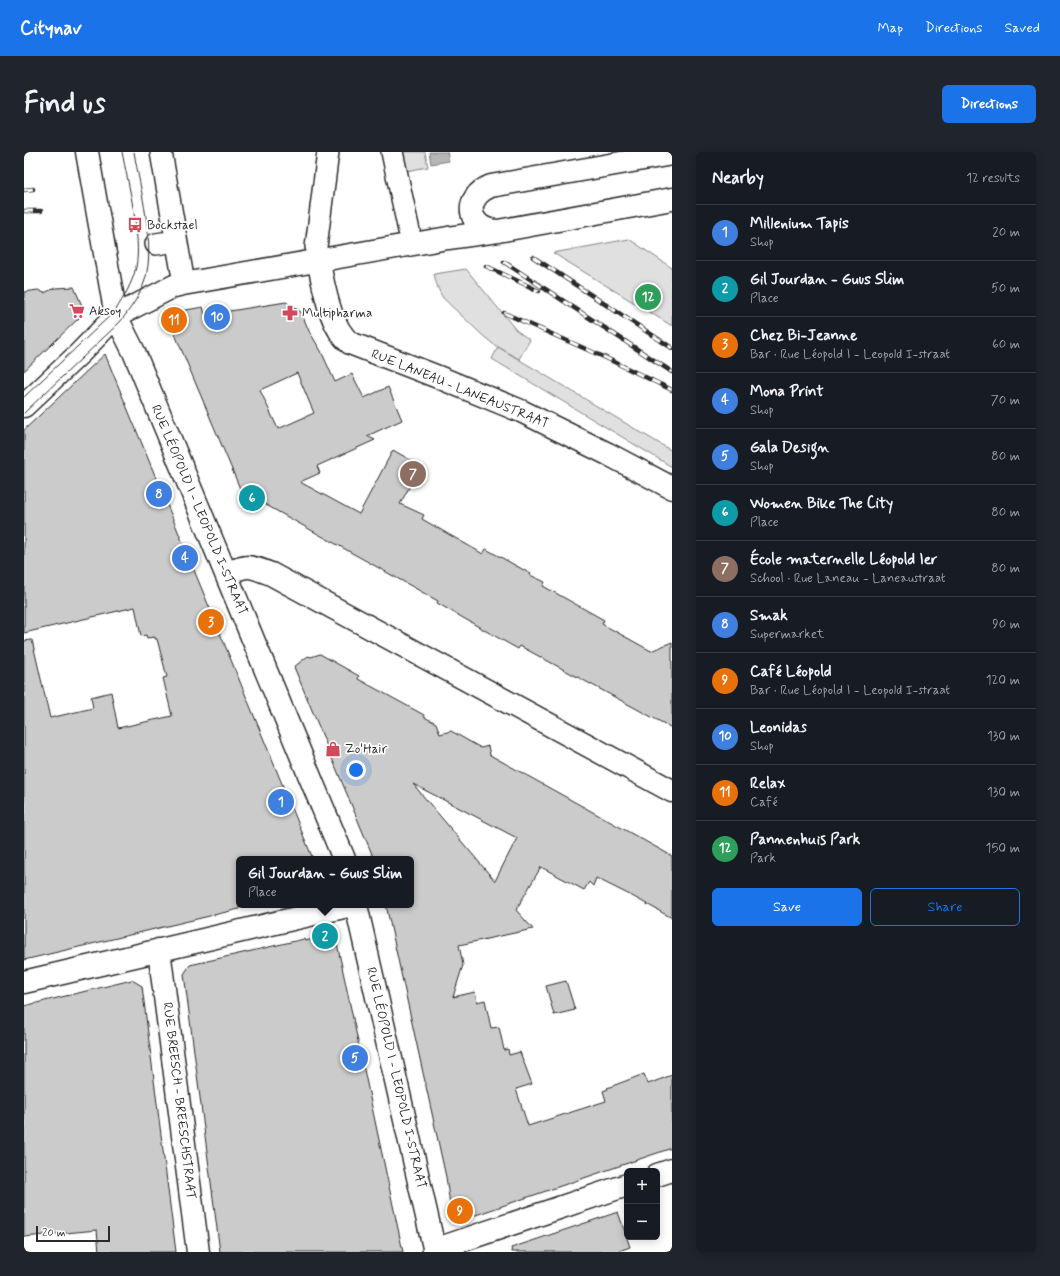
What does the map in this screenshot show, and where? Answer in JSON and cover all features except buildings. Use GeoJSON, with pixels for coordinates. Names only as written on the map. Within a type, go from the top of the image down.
{"type":"FeatureCollection","features":[{"type":"Feature","properties":{"kind":"street","name":"RUE LÉOPOLD I - LEOPOLD I-STRAAT"},"geometry":{"type":"LineString","coordinates":[[87,152],[124,317],[134,352],[343,856]]}},
{"type":"Feature","properties":{"kind":"street"},"geometry":{"type":"LineString","coordinates":[[161,152],[165,243]]}},
{"type":"Feature","properties":{"kind":"street"},"geometry":{"type":"LineString","coordinates":[[317,254],[328,152]]}},
{"type":"Feature","properties":{"kind":"street"},"geometry":{"type":"LineString","coordinates":[[392,152],[409,231]]}},
{"type":"Feature","properties":{"kind":"street"},"geometry":{"type":"LineString","coordinates":[[498,231],[490,231],[481,227],[475,220],[472,212],[472,203],[476,195],[482,189],[491,186],[672,154]]}},
{"type":"Feature","properties":{"kind":"street"},"geometry":{"type":"LineString","coordinates":[[24,406],[80,353],[124,317],[174,286],[317,254],[498,231],[672,199]]}},
{"type":"Feature","properties":{"kind":"street"},"geometry":{"type":"LineString","coordinates":[[158,212],[165,243],[182,272]]}},
{"type":"Feature","properties":{"kind":"street","name":"RUE LANEAU - LANEAUSTRAAT"},"geometry":{"type":"LineString","coordinates":[[317,254],[335,324],[342,335],[350,343],[521,411],[608,454],[672,488]]}},
{"type":"Feature","properties":{"kind":"street"},"geometry":{"type":"LineString","coordinates":[[226,573],[245,566],[252,566],[271,574],[672,791]]}},
{"type":"Feature","properties":{"kind":"street"},"geometry":{"type":"LineString","coordinates":[[24,982],[339,908]]}},
{"type":"Feature","properties":{"kind":"street","name":"RUE LÉOPOLD I - LEOPOLD I-STRAAT"},"geometry":{"type":"LineString","coordinates":[[357,908],[434,1251]]}},
{"type":"Feature","properties":{"kind":"street","name":"RUE BREESCH - BREESCHSTRAAT"},"geometry":{"type":"LineString","coordinates":[[159,950],[198,1252]]}},
{"type":"Feature","properties":{"kind":"street"},"geometry":{"type":"LineString","coordinates":[[660,1174],[672,1170]]}},
{"type":"Feature","properties":{"kind":"street"},"geometry":{"type":"LineString","coordinates":[[434,1251],[624,1186]]}},
{"type":"Feature","properties":{"kind":"shaded area"},"geometry":{"type":"Polygon","coordinates":[[[397,152],[425,152],[428,167],[401,172],[397,152]]]}},
{"type":"Feature","properties":{"kind":"shaded area"},"geometry":{"type":"Polygon","coordinates":[[[429,152],[447,152],[449,161],[431,164],[429,152]]]}},
{"type":"Feature","properties":{"kind":"shaded area"},"geometry":{"type":"Polygon","coordinates":[[[629,239],[672,268],[672,326],[553,253],[629,239]]]}},
{"type":"Feature","properties":{"kind":"shaded area"},"geometry":{"type":"Polygon","coordinates":[[[466,269],[516,330],[530,340],[519,359],[493,344],[443,298],[437,286],[434,274],[466,269]]]}},
{"type":"Feature","properties":{"kind":"shaded area"},"geometry":{"type":"Polygon","coordinates":[[[498,347],[672,451],[672,467],[492,359],[498,347]]]}},
{"type":"Feature","properties":{"kind":"tram line"},"geometry":{"type":"LineString","coordinates":[[24,397],[115,311],[130,285],[136,267],[137,241],[134,210],[122,152]]}},
{"type":"Feature","properties":{"kind":"tram line"},"geometry":{"type":"LineString","coordinates":[[24,413],[120,322],[143,286],[148,266],[148,233],[134,152]]}},
{"type":"Feature","properties":{"kind":"railway"},"geometry":{"type":"LineString","coordinates":[[24,190],[33,189]]}},
{"type":"Feature","properties":{"kind":"railway"},"geometry":{"type":"LineString","coordinates":[[24,211],[41,211]]}},
{"type":"Feature","properties":{"kind":"railway"},"geometry":{"type":"LineString","coordinates":[[533,257],[672,348]]}},
{"type":"Feature","properties":{"kind":"railway"},"geometry":{"type":"LineString","coordinates":[[504,262],[672,372]]}},
{"type":"Feature","properties":{"kind":"railway"},"geometry":{"type":"LineString","coordinates":[[486,266],[539,291]]}},
{"type":"Feature","properties":{"kind":"railway"},"geometry":{"type":"LineString","coordinates":[[504,313],[604,357],[672,390]]}},
{"type":"Feature","properties":{"kind":"place","name":"Bockstael"},"geometry":{"type":"Point","coordinates":[135,225]}},
{"type":"Feature","properties":{"kind":"place","name":"Pannenhuis Park"},"geometry":{"type":"Point","coordinates":[648,297]}},
{"type":"Feature","properties":{"kind":"place","name":"Aksoy"},"geometry":{"type":"Point","coordinates":[77,311]}},
{"type":"Feature","properties":{"kind":"place","name":"Multipharma"},"geometry":{"type":"Point","coordinates":[290,313]}},
{"type":"Feature","properties":{"kind":"place","name":"Leonidas"},"geometry":{"type":"Point","coordinates":[217,317]}},
{"type":"Feature","properties":{"kind":"place","name":"Relax"},"geometry":{"type":"Point","coordinates":[174,320]}},
{"type":"Feature","properties":{"kind":"place","name":"École maternelle Léopold Ier"},"geometry":{"type":"Point","coordinates":[413,474]}},
{"type":"Feature","properties":{"kind":"place","name":"Smak"},"geometry":{"type":"Point","coordinates":[159,494]}},
{"type":"Feature","properties":{"kind":"place","name":"Women Bike The City"},"geometry":{"type":"Point","coordinates":[252,498]}},
{"type":"Feature","properties":{"kind":"place","name":"Mona Print"},"geometry":{"type":"Point","coordinates":[185,558]}},
{"type":"Feature","properties":{"kind":"place","name":"Chez Bi-Jeanne"},"geometry":{"type":"Point","coordinates":[211,622]}},
{"type":"Feature","properties":{"kind":"place","name":"Zo'Hair"},"geometry":{"type":"Point","coordinates":[333,749]}},
{"type":"Feature","properties":{"kind":"place","name":"Millenium Tapis"},"geometry":{"type":"Point","coordinates":[281,802]}},
{"type":"Feature","properties":{"kind":"place","name":"Gil Jourdan - Guus Slim"},"geometry":{"type":"Point","coordinates":[325,936]}},
{"type":"Feature","properties":{"kind":"place","name":"Gala Design"},"geometry":{"type":"Point","coordinates":[355,1058]}},
{"type":"Feature","properties":{"kind":"place","name":"Café Léopold"},"geometry":{"type":"Point","coordinates":[460,1211]}}]}
